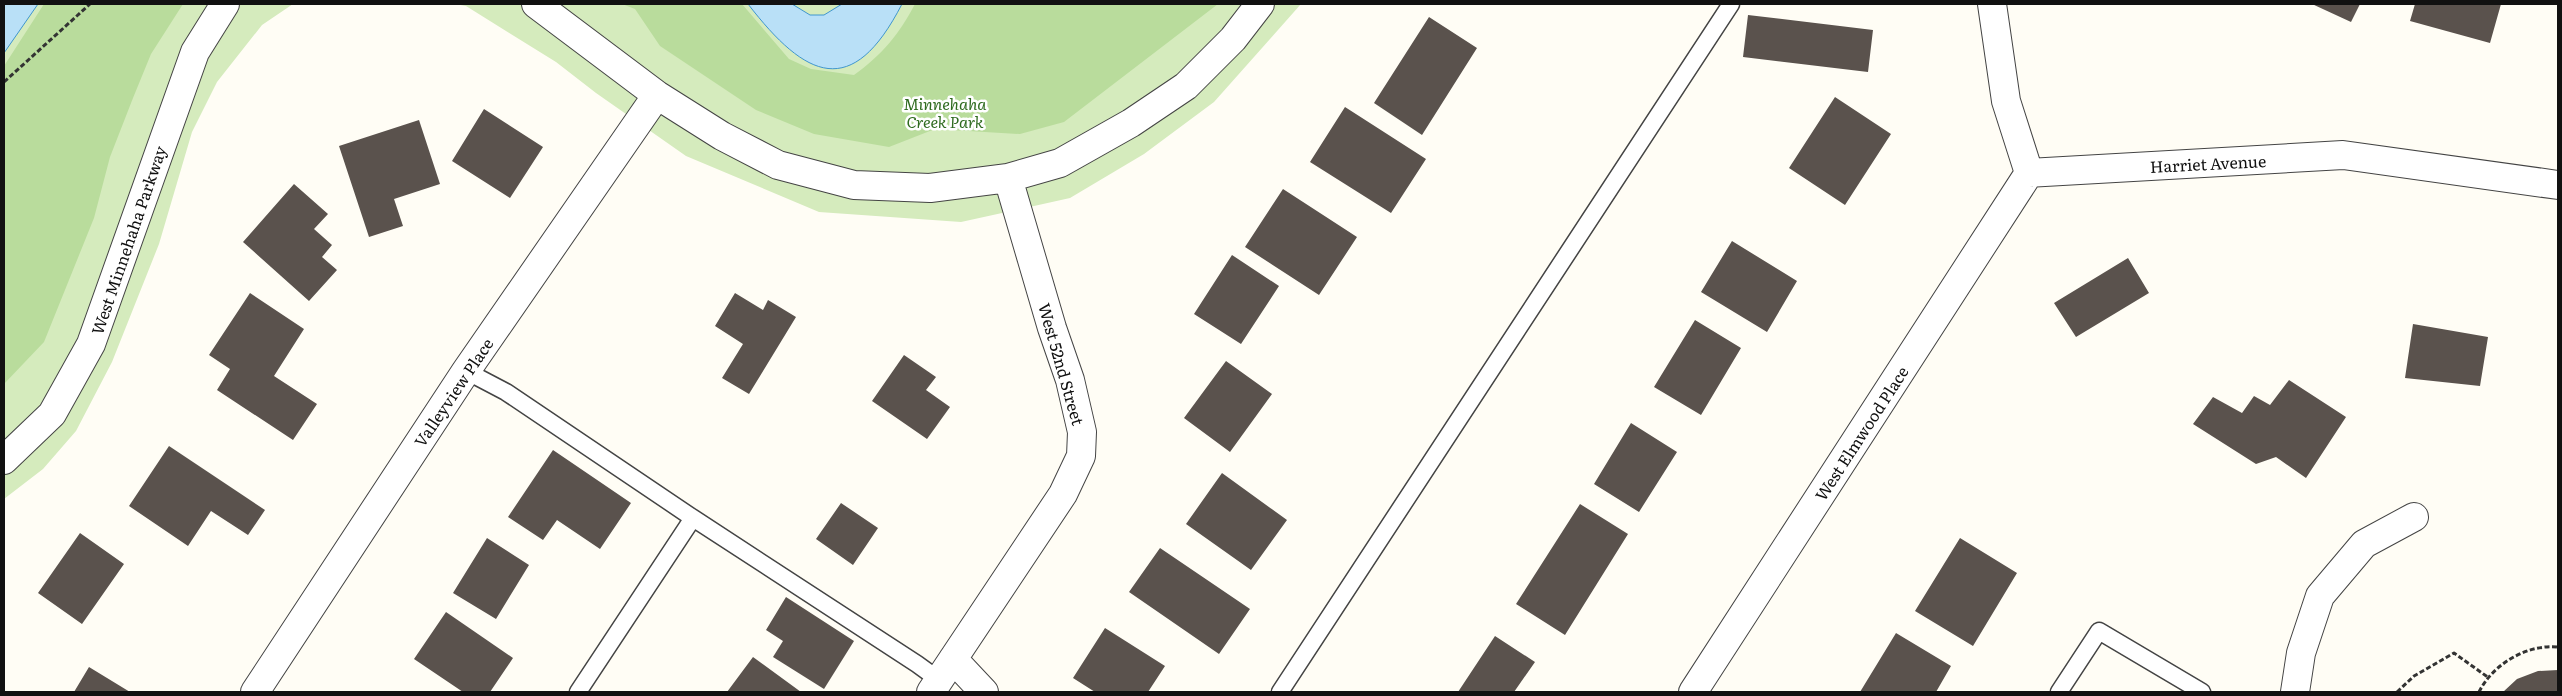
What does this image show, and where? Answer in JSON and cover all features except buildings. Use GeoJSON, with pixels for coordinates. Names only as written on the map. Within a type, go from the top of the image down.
{"type":"FeatureCollection","features":[{"type":"Feature","properties":{"kind":"street","name":"West Minnehaha Parkway"},"geometry":{"type":"LineString","coordinates":[[4,460],[52,414],[91,344],[195,52],[225,4]]}},
{"type":"Feature","properties":{"kind":"street"},"geometry":{"type":"LineString","coordinates":[[536,4],[657,94],[722,136],[778,165],[854,185],[930,188],[1008,178],[1060,163],[1132,123],[1186,86],[1233,39],[1260,4]]}},
{"type":"Feature","properties":{"kind":"street"},"geometry":{"type":"LineString","coordinates":[[1992,4],[2006,101],[2029,173]]}},
{"type":"Feature","properties":{"kind":"street","name":"Valleyview Place"},"geometry":{"type":"LineString","coordinates":[[256,692],[466,371],[657,94]]}},
{"type":"Feature","properties":{"kind":"street","name":"Harriet Avenue"},"geometry":{"type":"LineString","coordinates":[[2029,173],[2343,155],[2558,185]]}},
{"type":"Feature","properties":{"kind":"street","name":"West Elmwood Place"},"geometry":{"type":"LineString","coordinates":[[1692,692],[2029,173]]}},
{"type":"Feature","properties":{"kind":"street","name":"West 52nd Street"},"geometry":{"type":"LineString","coordinates":[[941,677],[1063,494],[1080,456],[1082,432],[1070,380],[1052,328],[1008,178]]}},
{"type":"Feature","properties":{"kind":"street"},"geometry":{"type":"LineString","coordinates":[[2295,692],[2301,653],[2320,596],[2364,544],[2414,518]]}},
{"type":"Feature","properties":{"kind":"street"},"geometry":{"type":"LineString","coordinates":[[941,677],[984,692]]}},
{"type":"Feature","properties":{"kind":"lane"},"geometry":{"type":"LineString","coordinates":[[1280,692],[1732,4]]}},
{"type":"Feature","properties":{"kind":"lane"},"geometry":{"type":"LineString","coordinates":[[466,371],[506,392],[693,518],[941,677]]}},
{"type":"Feature","properties":{"kind":"lane"},"geometry":{"type":"LineString","coordinates":[[578,692],[693,518]]}},
{"type":"Feature","properties":{"kind":"lane"},"geometry":{"type":"LineString","coordinates":[[2059,692],[2099,631],[2202,692]]}},
{"type":"Feature","properties":{"kind":"path"},"geometry":{"type":"LineString","coordinates":[[4,82],[90,4]]}},
{"type":"Feature","properties":{"kind":"path"},"geometry":{"type":"LineString","coordinates":[[2479,692],[2489,678],[2513,657],[2532,649],[2558,646]]}},
{"type":"Feature","properties":{"kind":"path"},"geometry":{"type":"LineString","coordinates":[[2397,692],[2414,676],[2454,653],[2489,678]]}},
{"type":"Feature","properties":{"kind":"green space"},"geometry":{"type":"Polygon","coordinates":[[[4,4],[293,4],[262,25],[217,82],[192,132],[159,244],[112,362],[76,431],[43,469],[4,499],[4,4]]]}},
{"type":"Feature","properties":{"kind":"green space"},"geometry":{"type":"Polygon","coordinates":[[[44,4],[183,4],[151,54],[110,157],[94,218],[44,342],[4,384],[4,66],[44,4]]]}},
{"type":"Feature","properties":{"kind":"green space","name":"Minnehaha Creek Park"},"geometry":{"type":"Polygon","coordinates":[[[455,4],[1301,4],[1214,102],[1144,154],[1070,198],[961,222],[819,212],[686,156],[596,93],[556,62],[466,6],[455,4]]]}},
{"type":"Feature","properties":{"kind":"green space"},"geometry":{"type":"Polygon","coordinates":[[[622,4],[742,4],[789,59],[811,69],[854,75],[873,60],[889,43],[903,25],[915,4],[1218,4],[1064,122],[1020,134],[935,129],[889,147],[814,134],[756,110],[660,46],[635,9],[622,4]]]}},
{"type":"Feature","properties":{"kind":"water"},"geometry":{"type":"Polygon","coordinates":[[[4,4],[38,4],[4,53],[4,4]]]}},
{"type":"Feature","properties":{"kind":"water"},"geometry":{"type":"Polygon","coordinates":[[[748,4],[792,4],[810,15],[824,15],[842,4],[902,4],[883,35],[865,55],[847,66],[828,68],[809,63],[789,49],[769,30],[748,4]]]}}]}
